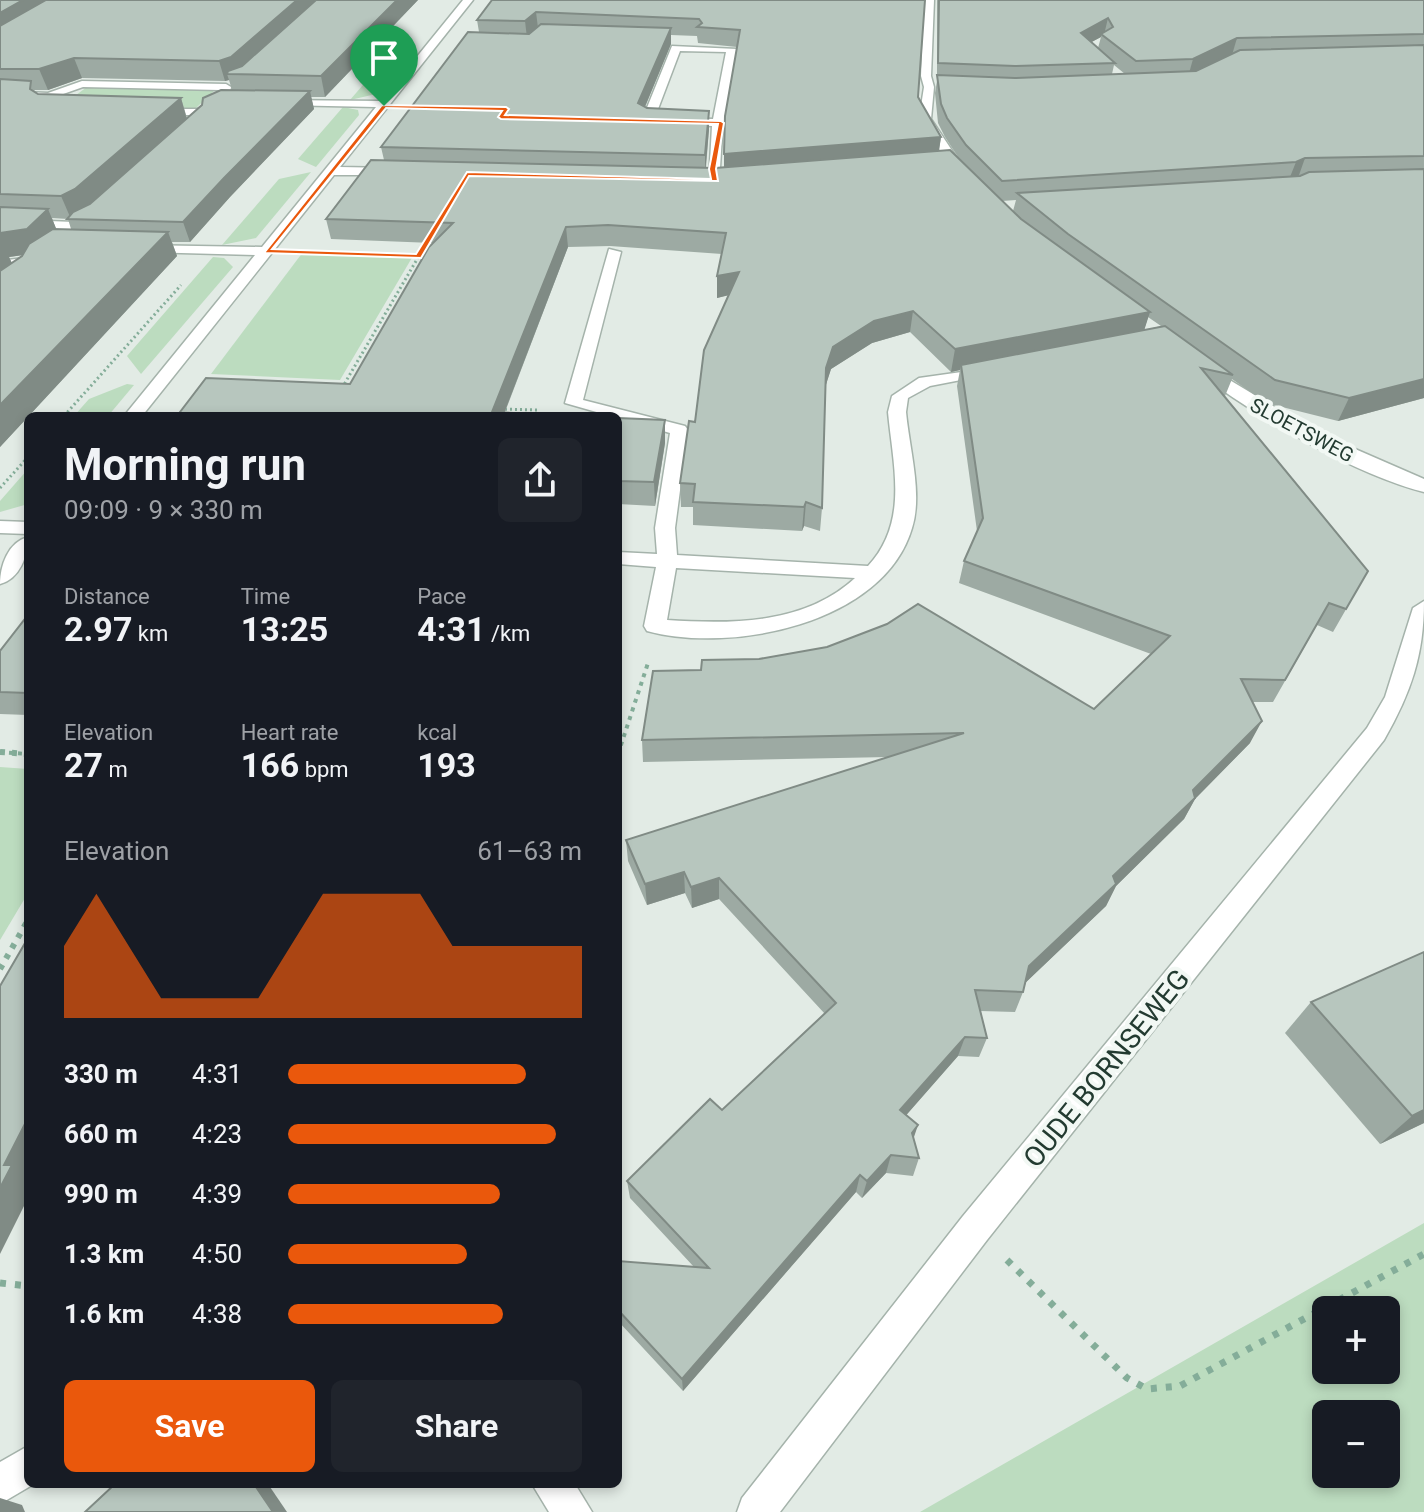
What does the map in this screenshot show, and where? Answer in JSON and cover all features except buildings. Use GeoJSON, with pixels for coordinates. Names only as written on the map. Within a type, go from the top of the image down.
{"type":"FeatureCollection","features":[{"type":"Feature","properties":{"kind":"street"},"geometry":{"type":"LineString","coordinates":[[456,0],[468,0]]}},
{"type":"Feature","properties":{"kind":"street"},"geometry":{"type":"LineString","coordinates":[[136,412],[386,104],[444,41],[468,0]]}},
{"type":"Feature","properties":{"kind":"street"},"geometry":{"type":"LineString","coordinates":[[929,0],[926,76],[937,88],[925,119],[950,162],[975,190]]}},
{"type":"Feature","properties":{"kind":"street"},"geometry":{"type":"LineString","coordinates":[[675,38],[735,40]]}},
{"type":"Feature","properties":{"kind":"street"},"geometry":{"type":"LineString","coordinates":[[699,181],[721,180],[712,169],[721,123],[732,49],[676,48],[648,120],[721,123]]}},
{"type":"Feature","properties":{"kind":"street"},"geometry":{"type":"LineString","coordinates":[[0,94],[49,96],[82,84],[226,87],[242,82]]}},
{"type":"Feature","properties":{"kind":"street"},"geometry":{"type":"LineString","coordinates":[[224,101],[226,87]]}},
{"type":"Feature","properties":{"kind":"street"},"geometry":{"type":"LineString","coordinates":[[47,109],[49,96]]}},
{"type":"Feature","properties":{"kind":"street"},"geometry":{"type":"LineString","coordinates":[[138,111],[199,112],[224,101],[238,101]]}},
{"type":"Feature","properties":{"kind":"street"},"geometry":{"type":"LineString","coordinates":[[268,102],[386,104]]}},
{"type":"Feature","properties":{"kind":"street"},"geometry":{"type":"LineString","coordinates":[[190,128],[201,118],[199,112]]}},
{"type":"Feature","properties":{"kind":"street"},"geometry":{"type":"LineString","coordinates":[[934,163],[950,162]]}},
{"type":"Feature","properties":{"kind":"street"},"geometry":{"type":"LineString","coordinates":[[332,171],[407,173]]}},
{"type":"Feature","properties":{"kind":"street"},"geometry":{"type":"LineString","coordinates":[[0,223],[74,226],[91,218]]}},
{"type":"Feature","properties":{"kind":"street"},"geometry":{"type":"LineString","coordinates":[[18,283],[31,266],[70,246],[74,226]]}},
{"type":"Feature","properties":{"kind":"street"},"geometry":{"type":"LineString","coordinates":[[122,247],[267,251]]}},
{"type":"Feature","properties":{"kind":"street"},"geometry":{"type":"LineString","coordinates":[[609,412],[574,403],[614,252]]}},
{"type":"Feature","properties":{"kind":"street"},"geometry":{"type":"LineString","coordinates":[[0,265],[31,266]]}},
{"type":"Feature","properties":{"kind":"street","name":"SLOETSWEG"},"geometry":{"type":"LineString","coordinates":[[1186,356],[1273,419],[1341,453],[1424,486]]}},
{"type":"Feature","properties":{"kind":"street"},"geometry":{"type":"LineString","coordinates":[[622,415],[679,430],[659,560],[655,626],[762,629],[832,607],[873,573],[895,543],[904,521],[897,412],[900,396],[925,382],[1014,366]]}},
{"type":"Feature","properties":{"kind":"street"},"geometry":{"type":"LineString","coordinates":[[0,527],[24,528]]}},
{"type":"Feature","properties":{"kind":"street"},"geometry":{"type":"LineString","coordinates":[[0,578],[24,548]]}},
{"type":"Feature","properties":{"kind":"street"},"geometry":{"type":"LineString","coordinates":[[622,558],[873,573]]}},
{"type":"Feature","properties":{"kind":"street","name":"OUDE BORNSEWEG"},"geometry":{"type":"LineString","coordinates":[[756,1512],[975,1228],[1376,734],[1418,657],[1424,608]]}},
{"type":"Feature","properties":{"kind":"street"},"geometry":{"type":"LineString","coordinates":[[0,1485],[24,1468]]}},
{"type":"Feature","properties":{"kind":"street"},"geometry":{"type":"LineString","coordinates":[[554,1488],[573,1512]]}},
{"type":"Feature","properties":{"kind":"path"},"geometry":{"type":"LineString","coordinates":[[338,394],[432,233]]}},
{"type":"Feature","properties":{"kind":"path"},"geometry":{"type":"LineString","coordinates":[[424,246],[440,247]]}},
{"type":"Feature","properties":{"kind":"path"},"geometry":{"type":"LineString","coordinates":[[68,412],[212,250]]}},
{"type":"Feature","properties":{"kind":"path"},"geometry":{"type":"LineString","coordinates":[[267,251],[419,256]]}},
{"type":"Feature","properties":{"kind":"path"},"geometry":{"type":"LineString","coordinates":[[327,386],[342,387]]}},
{"type":"Feature","properties":{"kind":"path"},"geometry":{"type":"LineString","coordinates":[[497,409],[541,410],[574,403]]}},
{"type":"Feature","properties":{"kind":"path"},"geometry":{"type":"LineString","coordinates":[[0,488],[24,461]]}},
{"type":"Feature","properties":{"kind":"path"},"geometry":{"type":"LineString","coordinates":[[622,743],[650,657],[655,626]]}},
{"type":"Feature","properties":{"kind":"path"},"geometry":{"type":"LineString","coordinates":[[0,752],[24,754]]}},
{"type":"Feature","properties":{"kind":"path"},"geometry":{"type":"LineString","coordinates":[[0,969],[24,927]]}},
{"type":"Feature","properties":{"kind":"path"},"geometry":{"type":"LineString","coordinates":[[975,1228],[1127,1378],[1147,1389],[1180,1386],[1424,1254]]}},
{"type":"Feature","properties":{"kind":"path"},"geometry":{"type":"LineString","coordinates":[[0,1283],[24,1286]]}},
{"type":"Feature","properties":{"kind":"green space"},"geometry":{"type":"Polygon","coordinates":[[[413,46],[376,94],[350,100],[394,49],[413,46]]]}},
{"type":"Feature","properties":{"kind":"green space"},"geometry":{"type":"Polygon","coordinates":[[[87,87],[216,89],[195,109],[61,106],[87,87]]]}},
{"type":"Feature","properties":{"kind":"green space"},"geometry":{"type":"Polygon","coordinates":[[[343,107],[358,110],[359,115],[316,167],[298,159],[343,107]]]}},
{"type":"Feature","properties":{"kind":"green space"},"geometry":{"type":"Polygon","coordinates":[[[311,172],[256,238],[222,245],[279,179],[311,172]]]}},
{"type":"Feature","properties":{"kind":"green space"},"geometry":{"type":"Polygon","coordinates":[[[303,252],[413,256],[340,380],[211,374],[303,252]]]}},
{"type":"Feature","properties":{"kind":"green space"},"geometry":{"type":"Polygon","coordinates":[[[213,257],[224,258],[233,267],[141,374],[127,356],[213,257]]]}},
{"type":"Feature","properties":{"kind":"green space"},"geometry":{"type":"Polygon","coordinates":[[[127,384],[134,385],[111,412],[78,412],[89,399],[127,384]]]}},
{"type":"Feature","properties":{"kind":"green space"},"geometry":{"type":"Polygon","coordinates":[[[24,474],[24,505],[0,512],[0,501],[24,474]]]}},
{"type":"Feature","properties":{"kind":"green space"},"geometry":{"type":"Polygon","coordinates":[[[0,767],[24,769],[24,900],[0,940],[0,767]]]}},
{"type":"Feature","properties":{"kind":"green space"},"geometry":{"type":"Polygon","coordinates":[[[1424,1223],[1424,1512],[920,1512],[1424,1223]]]}},
{"type":"Feature","properties":{"kind":"route"},"geometry":{"type":"LineString","coordinates":[[384,106],[506,109],[501,117],[721,123],[712,169],[715,181],[467,174],[419,256],[267,251],[384,106]]}}]}
